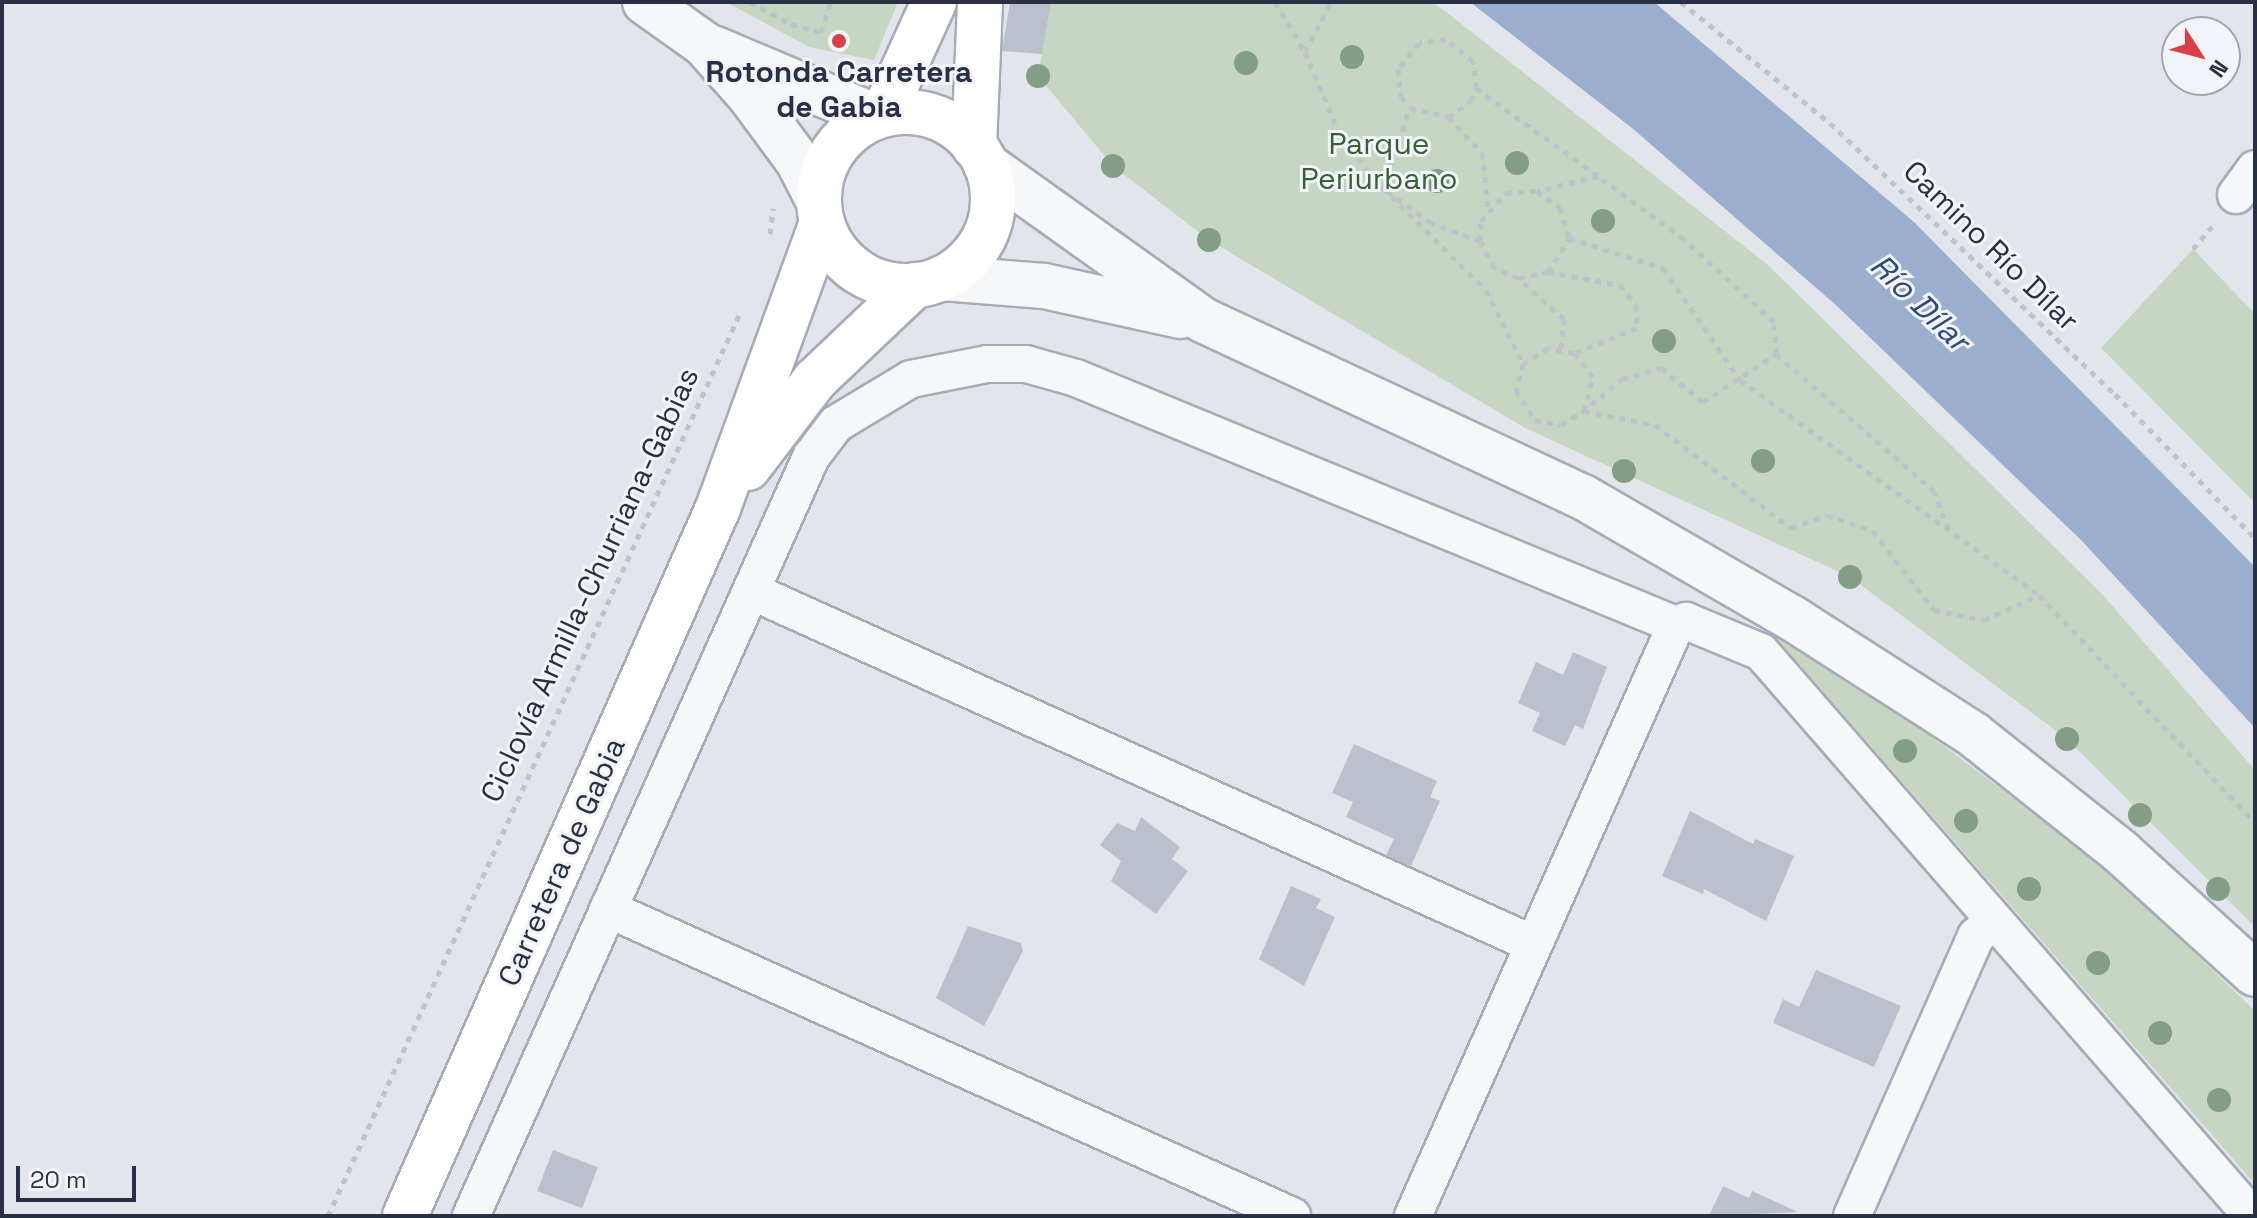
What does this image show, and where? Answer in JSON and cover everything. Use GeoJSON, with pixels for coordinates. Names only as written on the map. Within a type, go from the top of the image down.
{"type":"FeatureCollection","features":[{"type":"Feature","properties":{"kind":"main road"},"geometry":{"type":"LineString","coordinates":[[880,116],[934,2]]}},
{"type":"Feature","properties":{"kind":"main road"},"geometry":{"type":"LineString","coordinates":[[980,2],[980,156],[992,203],[985,234],[970,257],[928,281],[882,282],[855,270],[834,249],[820,212],[830,156],[852,130],[880,116],[934,116],[980,156]]}},
{"type":"Feature","properties":{"kind":"main road","name":"Carretera de Gabia"},"geometry":{"type":"LineString","coordinates":[[405,1216],[718,508],[820,212]]}},
{"type":"Feature","properties":{"kind":"main road","name":"Carretera de Gabia"},"geometry":{"type":"LineString","coordinates":[[718,508],[815,380],[928,281]]}},
{"type":"Feature","properties":{"kind":"street"},"geometry":{"type":"LineString","coordinates":[[645,2],[704,44],[880,116]]}},
{"type":"Feature","properties":{"kind":"street"},"geometry":{"type":"LineString","coordinates":[[704,44],[798,161],[820,212]]}},
{"type":"Feature","properties":{"kind":"street"},"geometry":{"type":"LineString","coordinates":[[980,156],[1203,320],[1583,497],[1792,618],[1974,735],[2121,852],[2255,974]]}},
{"type":"Feature","properties":{"kind":"street"},"geometry":{"type":"LineString","coordinates":[[928,281],[1044,286],[1203,320]]}},
{"type":"Feature","properties":{"kind":"street"},"geometry":{"type":"LineString","coordinates":[[471,1216],[811,457],[836,424],[911,379],[954,366],[1026,364],[1076,378],[1676,625]]}},
{"type":"Feature","properties":{"kind":"street"},"geometry":{"type":"LineString","coordinates":[[751,591],[1533,944]]}},
{"type":"Feature","properties":{"kind":"street"},"geometry":{"type":"LineString","coordinates":[[1413,1216],[1676,625],[1686,621],[1761,652],[1992,923],[2252,1216]]}},
{"type":"Feature","properties":{"kind":"street"},"geometry":{"type":"LineString","coordinates":[[608,909],[1292,1216]]}},
{"type":"Feature","properties":{"kind":"street"},"geometry":{"type":"LineString","coordinates":[[1852,1216],[1976,936],[1992,923]]}},
{"type":"Feature","properties":{"kind":"path"},"geometry":{"type":"LineString","coordinates":[[750,2],[821,32],[831,2]]}},
{"type":"Feature","properties":{"kind":"path"},"geometry":{"type":"LineString","coordinates":[[1275,2],[1305,52],[1342,140],[1383,188],[1486,290],[1523,364]]}},
{"type":"Feature","properties":{"kind":"path"},"geometry":{"type":"LineString","coordinates":[[1305,52],[1331,2]]}},
{"type":"Feature","properties":{"kind":"path","name":"Camino Río Dílar"},"geometry":{"type":"LineString","coordinates":[[1681,2],[1830,123],[2115,394],[2255,538]]}},
{"type":"Feature","properties":{"kind":"path"},"geometry":{"type":"LineString","coordinates":[[1446,39],[1465,50],[1476,88],[1471,101],[1448,117],[1421,115],[1401,97],[1398,69],[1419,43],[1446,39]]}},
{"type":"Feature","properties":{"kind":"path"},"geometry":{"type":"LineString","coordinates":[[1476,88],[1684,239],[1774,322],[1776,354],[1933,490],[1950,533]]}},
{"type":"Feature","properties":{"kind":"path"},"geometry":{"type":"LineString","coordinates":[[1383,188],[1410,108]]}},
{"type":"Feature","properties":{"kind":"path"},"geometry":{"type":"LineString","coordinates":[[1448,117],[1482,153],[1488,207],[1480,241],[1494,268],[1518,278],[1564,319],[1561,348]]}},
{"type":"Feature","properties":{"kind":"path"},"geometry":{"type":"LineString","coordinates":[[1488,207],[1506,193],[1537,191],[1598,176]]}},
{"type":"Feature","properties":{"kind":"path"},"geometry":{"type":"LineString","coordinates":[[1383,188],[1431,223],[1480,241]]}},
{"type":"Feature","properties":{"kind":"path"},"geometry":{"type":"LineString","coordinates":[[1537,191],[1560,208],[1569,238],[1548,272]]}},
{"type":"Feature","properties":{"kind":"path"},"geometry":{"type":"LineString","coordinates":[[765,248],[775,195]]}},
{"type":"Feature","properties":{"kind":"path"},"geometry":{"type":"LineString","coordinates":[[1569,238],[1663,268],[1740,380],[2039,595],[2255,823]]}},
{"type":"Feature","properties":{"kind":"path"},"geometry":{"type":"LineString","coordinates":[[1518,278],[1548,272],[1620,285],[1636,305],[1637,328],[1574,353]]}},
{"type":"Feature","properties":{"kind":"path","name":"Ciclovía Armilla-Churriana-Gabias"},"geometry":{"type":"LineString","coordinates":[[328,1216],[745,302]]}},
{"type":"Feature","properties":{"kind":"path"},"geometry":{"type":"LineString","coordinates":[[1584,411],[1593,377],[1574,353],[1561,348],[1536,353],[1523,364],[1516,390],[1535,420],[1561,425],[1584,411],[1622,379],[1661,368],[1703,402],[1776,354]]}},
{"type":"Feature","properties":{"kind":"path"},"geometry":{"type":"LineString","coordinates":[[1584,411],[1655,425],[1791,528],[1827,515],[1873,531],[1934,610],[1984,620],[2039,595]]}},
{"type":"Feature","properties":{"kind":"green space"},"geometry":{"type":"Polygon","coordinates":[[[726,2],[898,2],[874,60],[809,47],[726,2]]]}},
{"type":"Feature","properties":{"kind":"green space","name":"Parque Periurbano"},"geometry":{"type":"Polygon","coordinates":[[[1051,2],[1432,2],[1454,18],[1768,265],[2102,594],[2255,770],[2255,927],[2067,739],[1850,577],[1525,428],[1209,240],[1113,166],[1038,76],[1051,2]]]}},
{"type":"Feature","properties":{"kind":"green space"},"geometry":{"type":"Polygon","coordinates":[[[2193,249],[2255,314],[2255,503],[2101,348],[2193,249]]]}},
{"type":"Feature","properties":{"kind":"green space"},"geometry":{"type":"Polygon","coordinates":[[[1784,626],[2109,870],[2255,1011],[2255,1184],[1776,638],[1784,626]]]}},
{"type":"Feature","properties":{"kind":"water","name":"Río Dílar"},"geometry":{"type":"Polygon","coordinates":[[[1470,2],[1654,2],[1914,222],[2255,567],[2255,728],[2081,540],[1837,306],[1632,128],[1470,2]]]}},
{"type":"Feature","properties":{"kind":"building"},"geometry":{"type":"Polygon","coordinates":[[[1010,2],[1051,2],[1042,54],[1002,51],[1010,2]]]}},
{"type":"Feature","properties":{"kind":"building"},"geometry":{"type":"Polygon","coordinates":[[[1573,652],[1607,667],[1583,729],[1575,725],[1565,746],[1532,731],[1540,713],[1518,703],[1536,662],[1563,675],[1573,652]]]}},
{"type":"Feature","properties":{"kind":"building"},"geometry":{"type":"Polygon","coordinates":[[[1354,744],[1437,781],[1430,797],[1440,801],[1411,866],[1386,855],[1394,839],[1346,817],[1353,802],[1332,793],[1354,744]]]}},
{"type":"Feature","properties":{"kind":"building"},"geometry":{"type":"Polygon","coordinates":[[[1690,811],[1753,844],[1755,839],[1794,856],[1766,921],[1704,889],[1703,894],[1662,876],[1690,811]]]}},
{"type":"Feature","properties":{"kind":"building"},"geometry":{"type":"Polygon","coordinates":[[[1141,817],[1180,847],[1172,859],[1188,871],[1156,914],[1111,881],[1121,861],[1100,845],[1117,823],[1135,831],[1141,817]]]}},
{"type":"Feature","properties":{"kind":"building"},"geometry":{"type":"Polygon","coordinates":[[[1291,886],[1321,899],[1316,908],[1335,917],[1304,986],[1259,959],[1291,886]]]}},
{"type":"Feature","properties":{"kind":"building"},"geometry":{"type":"Polygon","coordinates":[[[968,926],[1021,943],[1023,951],[984,1026],[936,998],[968,926]]]}},
{"type":"Feature","properties":{"kind":"building"},"geometry":{"type":"Polygon","coordinates":[[[1816,970],[1901,1006],[1874,1067],[1773,1023],[1783,999],[1799,1007],[1816,970]]]}},
{"type":"Feature","properties":{"kind":"building"},"geometry":{"type":"Polygon","coordinates":[[[553,1150],[598,1167],[582,1208],[537,1191],[553,1150]]]}},
{"type":"Feature","properties":{"kind":"building"},"geometry":{"type":"Polygon","coordinates":[[[1723,1186],[1749,1198],[1752,1191],[1798,1212],[1709,1216],[1723,1186]]]}},
{"type":"Feature","properties":{"kind":"place","name":"Rotonda Carretera de Gabia"},"geometry":{"type":"Point","coordinates":[839,41]}}]}
